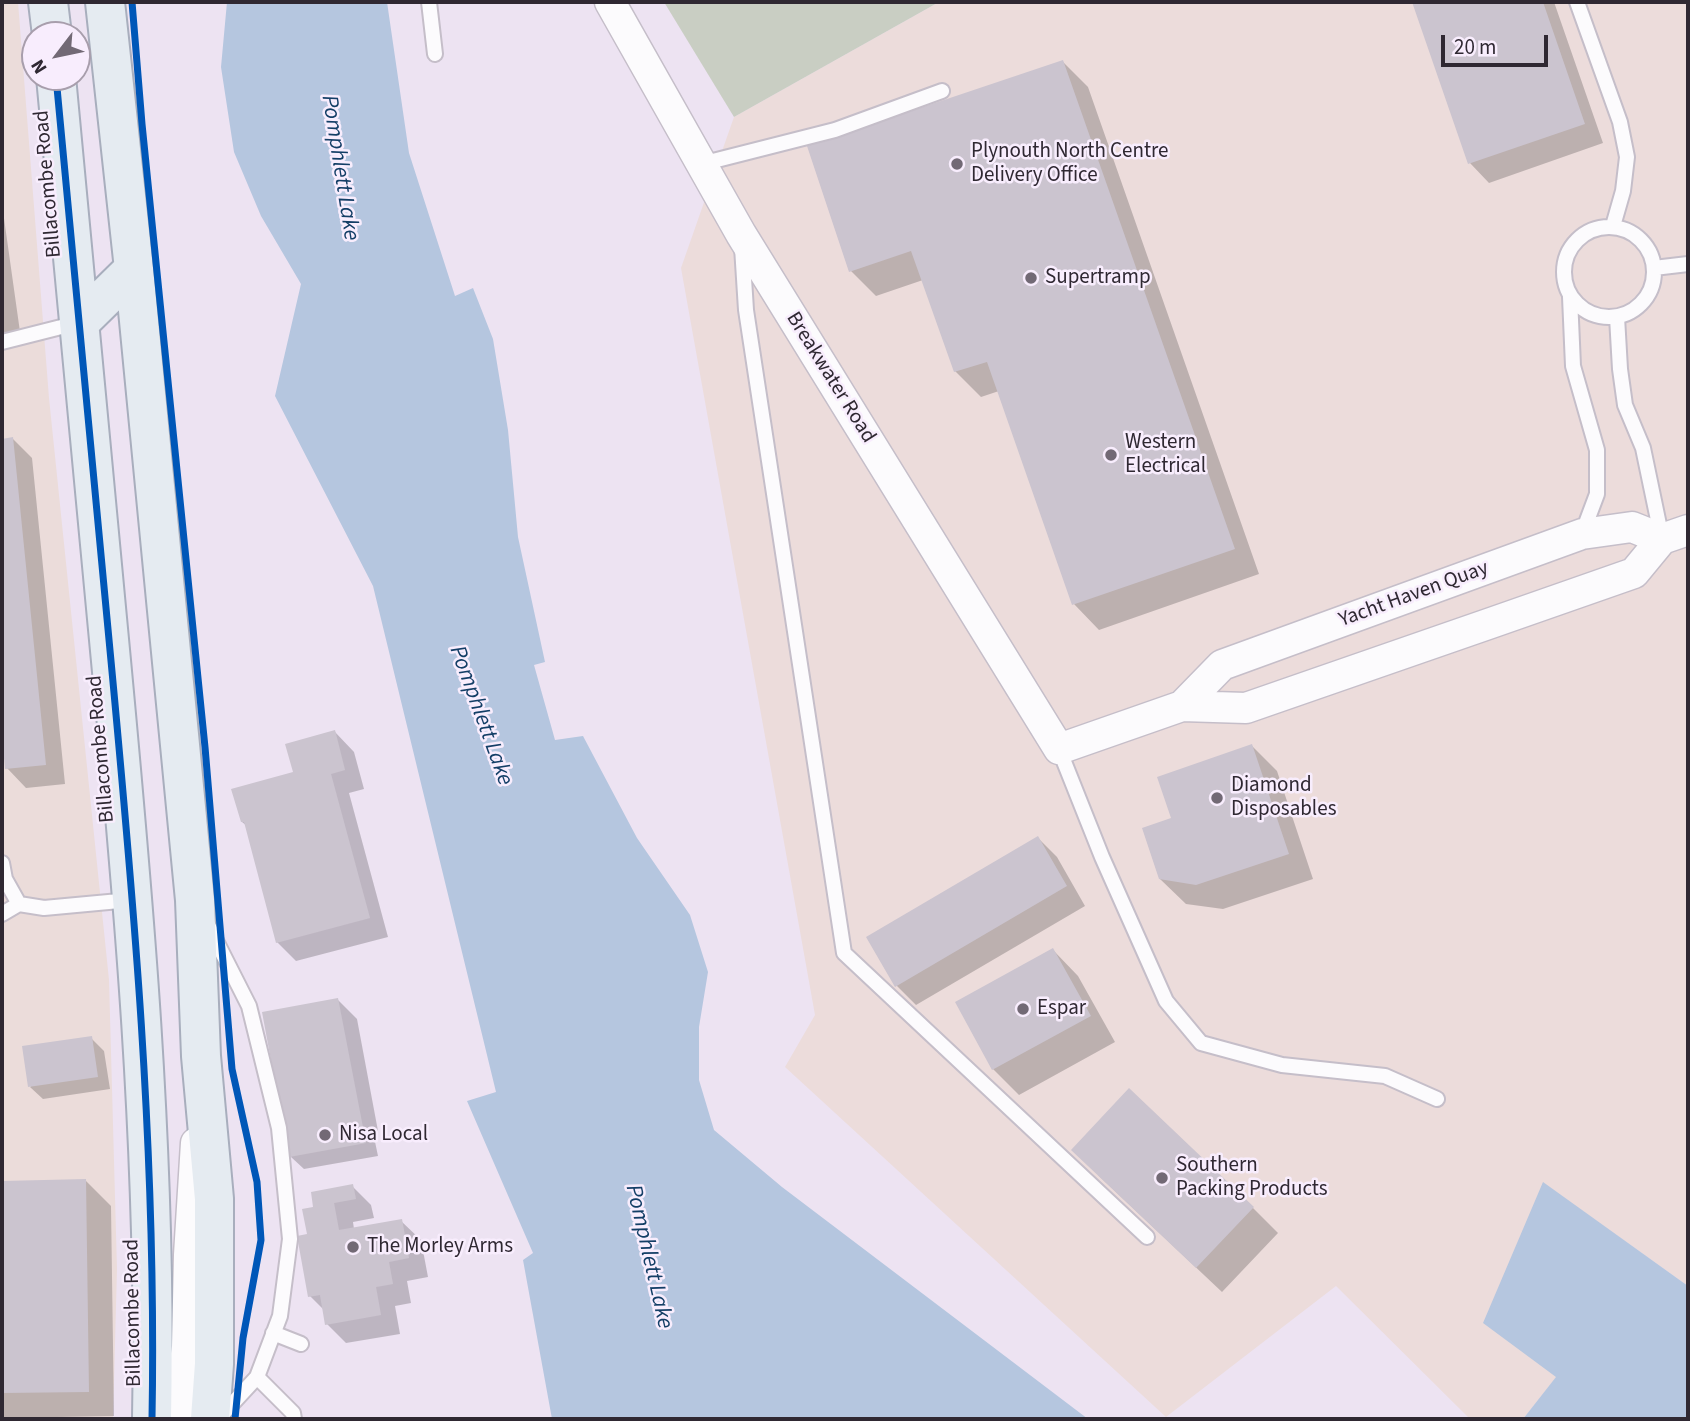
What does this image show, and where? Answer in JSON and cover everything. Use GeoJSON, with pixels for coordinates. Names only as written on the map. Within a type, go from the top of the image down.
{"type":"FeatureCollection","features":[{"type":"Feature","properties":{"kind":"main road"},"geometry":{"type":"LineString","coordinates":[[48,2],[50,21]]}},
{"type":"Feature","properties":{"kind":"main road"},"geometry":{"type":"LineString","coordinates":[[105,2],[134,269],[195,900],[201,1056],[214,1199],[214,1364],[209,1419]]}},
{"type":"Feature","properties":{"kind":"main road","name":"Billacombe Road"},"geometry":{"type":"LineString","coordinates":[[57,91],[134,900],[147,1120],[153,1326],[152,1419]]}},
{"type":"Feature","properties":{"kind":"main road"},"geometry":{"type":"LineString","coordinates":[[79,323],[134,269]]}},
{"type":"Feature","properties":{"kind":"street","name":"Breakwater Road"},"geometry":{"type":"LineString","coordinates":[[610,2],[741,233],[1059,750]]}},
{"type":"Feature","properties":{"kind":"street","name":"Yacht Haven Quay"},"geometry":{"type":"LineString","coordinates":[[1182,706],[1222,665],[1582,534],[1632,527],[1675,535]]}},
{"type":"Feature","properties":{"kind":"street","name":"Yacht Haven Quay"},"geometry":{"type":"LineString","coordinates":[[1059,750],[1182,706],[1246,708],[1503,619],[1634,573],[1675,535]]}},
{"type":"Feature","properties":{"kind":"street"},"geometry":{"type":"LineString","coordinates":[[177,1419],[187,1347],[189,1255],[201,1056]]}},
{"type":"Feature","properties":{"kind":"lane"},"geometry":{"type":"LineString","coordinates":[[429,2],[435,54]]}},
{"type":"Feature","properties":{"kind":"lane"},"geometry":{"type":"LineString","coordinates":[[1577,2],[1620,122],[1627,157],[1623,191],[1613,226]]}},
{"type":"Feature","properties":{"kind":"lane"},"geometry":{"type":"LineString","coordinates":[[701,164],[835,130],[942,92]]}},
{"type":"Feature","properties":{"kind":"lane"},"geometry":{"type":"LineString","coordinates":[[1570,296],[1579,307],[1604,318],[1630,313],[1641,305],[1649,294],[1653,281],[1654,268],[1644,243],[1633,234],[1613,226],[1594,229],[1582,235],[1572,245],[1563,270],[1570,296],[1573,366],[1597,450],[1597,494],[1582,534]]}},
{"type":"Feature","properties":{"kind":"lane"},"geometry":{"type":"LineString","coordinates":[[741,233],[746,310],[844,953],[1147,1237]]}},
{"type":"Feature","properties":{"kind":"lane"},"geometry":{"type":"LineString","coordinates":[[1654,268],[1688,264]]}},
{"type":"Feature","properties":{"kind":"lane"},"geometry":{"type":"LineString","coordinates":[[1617,317],[1625,405],[1675,535]]}},
{"type":"Feature","properties":{"kind":"lane"},"geometry":{"type":"LineString","coordinates":[[2,342],[79,323]]}},
{"type":"Feature","properties":{"kind":"lane"},"geometry":{"type":"LineString","coordinates":[[1059,750],[1102,857],[1166,1001],[1200,1043],[1282,1065],[1385,1076],[1437,1099]]}},
{"type":"Feature","properties":{"kind":"lane"},"geometry":{"type":"LineString","coordinates":[[2,863],[5,879],[19,904]]}},
{"type":"Feature","properties":{"kind":"lane"},"geometry":{"type":"LineString","coordinates":[[2,914],[19,904],[44,908],[134,900]]}},
{"type":"Feature","properties":{"kind":"lane"},"geometry":{"type":"LineString","coordinates":[[195,900],[249,1006],[279,1128],[290,1239],[280,1316],[257,1377],[218,1419]]}},
{"type":"Feature","properties":{"kind":"lane"},"geometry":{"type":"LineString","coordinates":[[274,1333],[300,1344]]}},
{"type":"Feature","properties":{"kind":"lane"},"geometry":{"type":"LineString","coordinates":[[257,1377],[293,1413],[294,1419]]}},
{"type":"Feature","properties":{"kind":"shaded area"},"geometry":{"type":"Polygon","coordinates":[[[2,2],[18,2],[21,91],[25,91],[49,398],[109,980],[117,1269],[113,1419],[2,1419],[2,2]]]}},
{"type":"Feature","properties":{"kind":"shaded area"},"geometry":{"type":"Polygon","coordinates":[[[664,2],[939,2],[734,117],[664,2]]]}},
{"type":"Feature","properties":{"kind":"shaded area"},"geometry":{"type":"Polygon","coordinates":[[[939,2],[1688,2],[1688,1286],[1543,1183],[1557,1377],[1523,1419],[1470,1419],[1336,1286],[1166,1417],[785,1067],[815,1015],[681,268],[734,117],[939,2]]]}},
{"type":"Feature","properties":{"kind":"water","name":"Pomphlett Lake"},"geometry":{"type":"Polygon","coordinates":[[[227,2],[387,2],[409,153],[455,296],[473,288],[493,339],[508,430],[518,537],[545,662],[534,665],[555,740],[583,736],[637,838],[690,915],[708,972],[699,1027],[699,1080],[714,1130],[782,1187],[1088,1419],[552,1419],[523,1260],[533,1253],[467,1101],[496,1092],[373,586],[275,396],[301,284],[261,216],[234,152],[221,67],[227,2]]]}},
{"type":"Feature","properties":{"kind":"water"},"geometry":{"type":"Polygon","coordinates":[[[1543,1182],[1688,1286],[1688,1419],[1523,1419],[1556,1377],[1483,1323],[1543,1182]]]}},
{"type":"Feature","properties":{"kind":"building"},"geometry":{"type":"Polygon","coordinates":[[[1412,2],[1543,2],[1585,124],[1468,164],[1412,2]]]}},
{"type":"Feature","properties":{"kind":"building"},"geometry":{"type":"Polygon","coordinates":[[[1063,60],[1235,549],[1072,605],[987,362],[954,372],[911,251],[849,272],[807,146],[1063,60]]]}},
{"type":"Feature","properties":{"kind":"building"},"geometry":{"type":"Polygon","coordinates":[[[13,437],[46,765],[5,769],[2,736],[2,439],[13,437]]]}},
{"type":"Feature","properties":{"kind":"building"},"geometry":{"type":"Polygon","coordinates":[[[335,730],[345,770],[331,774],[370,918],[276,943],[244,822],[241,822],[231,789],[293,772],[285,744],[335,730]]]}},
{"type":"Feature","properties":{"kind":"building","name":"Diamond Disposables"},"geometry":{"type":"Polygon","coordinates":[[[1252,744],[1289,854],[1196,885],[1159,879],[1142,828],[1171,818],[1157,777],[1252,744]]]}},
{"type":"Feature","properties":{"kind":"building"},"geometry":{"type":"Polygon","coordinates":[[[1038,836],[1067,886],[895,987],[866,937],[1038,836]]]}},
{"type":"Feature","properties":{"kind":"building","name":"Espar"},"geometry":{"type":"Polygon","coordinates":[[[1053,948],[1091,1016],[992,1070],[955,1002],[1053,948]]]}},
{"type":"Feature","properties":{"kind":"building"},"geometry":{"type":"Polygon","coordinates":[[[338,998],[366,1143],[289,1157],[262,1012],[338,998]]]}},
{"type":"Feature","properties":{"kind":"building"},"geometry":{"type":"Polygon","coordinates":[[[92,1036],[98,1077],[28,1087],[22,1046],[92,1036]]]}},
{"type":"Feature","properties":{"kind":"building","name":"Southern Packing Products"},"geometry":{"type":"Polygon","coordinates":[[[1129,1088],[1254,1207],[1196,1268],[1071,1150],[1129,1088]]]}},
{"type":"Feature","properties":{"kind":"building"},"geometry":{"type":"Polygon","coordinates":[[[86,1179],[89,1392],[2,1393],[2,1181],[86,1179]]]}},
{"type":"Feature","properties":{"kind":"building","name":"The Morley Arms"},"geometry":{"type":"Polygon","coordinates":[[[353,1184],[356,1199],[334,1203],[339,1230],[402,1219],[409,1258],[389,1262],[393,1284],[376,1287],[381,1315],[325,1325],[320,1295],[308,1297],[297,1236],[307,1234],[302,1209],[313,1207],[311,1192],[353,1184]]]}},
{"type":"Feature","properties":{"kind":"cycle path"},"geometry":{"type":"LineString","coordinates":[[132,2],[205,747],[232,1069],[257,1182],[261,1240],[243,1338],[235,1419]]}},
{"type":"Feature","properties":{"kind":"cycle path"},"geometry":{"type":"LineString","coordinates":[[57,91],[134,925],[151,1221],[152,1419]]}},
{"type":"Feature","properties":{"kind":"place","name":"Plynouth North Centre Delivery Office"},"geometry":{"type":"Point","coordinates":[957,164]}},
{"type":"Feature","properties":{"kind":"place","name":"Supertramp"},"geometry":{"type":"Point","coordinates":[1031,278]}},
{"type":"Feature","properties":{"kind":"place","name":"Western Electrical"},"geometry":{"type":"Point","coordinates":[1111,455]}},
{"type":"Feature","properties":{"kind":"place","name":"Diamond Disposables"},"geometry":{"type":"Point","coordinates":[1217,798]}},
{"type":"Feature","properties":{"kind":"place","name":"Espar"},"geometry":{"type":"Point","coordinates":[1023,1009]}},
{"type":"Feature","properties":{"kind":"place","name":"Nisa Local"},"geometry":{"type":"Point","coordinates":[325,1135]}},
{"type":"Feature","properties":{"kind":"place","name":"Southern Packing Products"},"geometry":{"type":"Point","coordinates":[1162,1178]}},
{"type":"Feature","properties":{"kind":"place","name":"The Morley Arms"},"geometry":{"type":"Point","coordinates":[353,1247]}}]}
